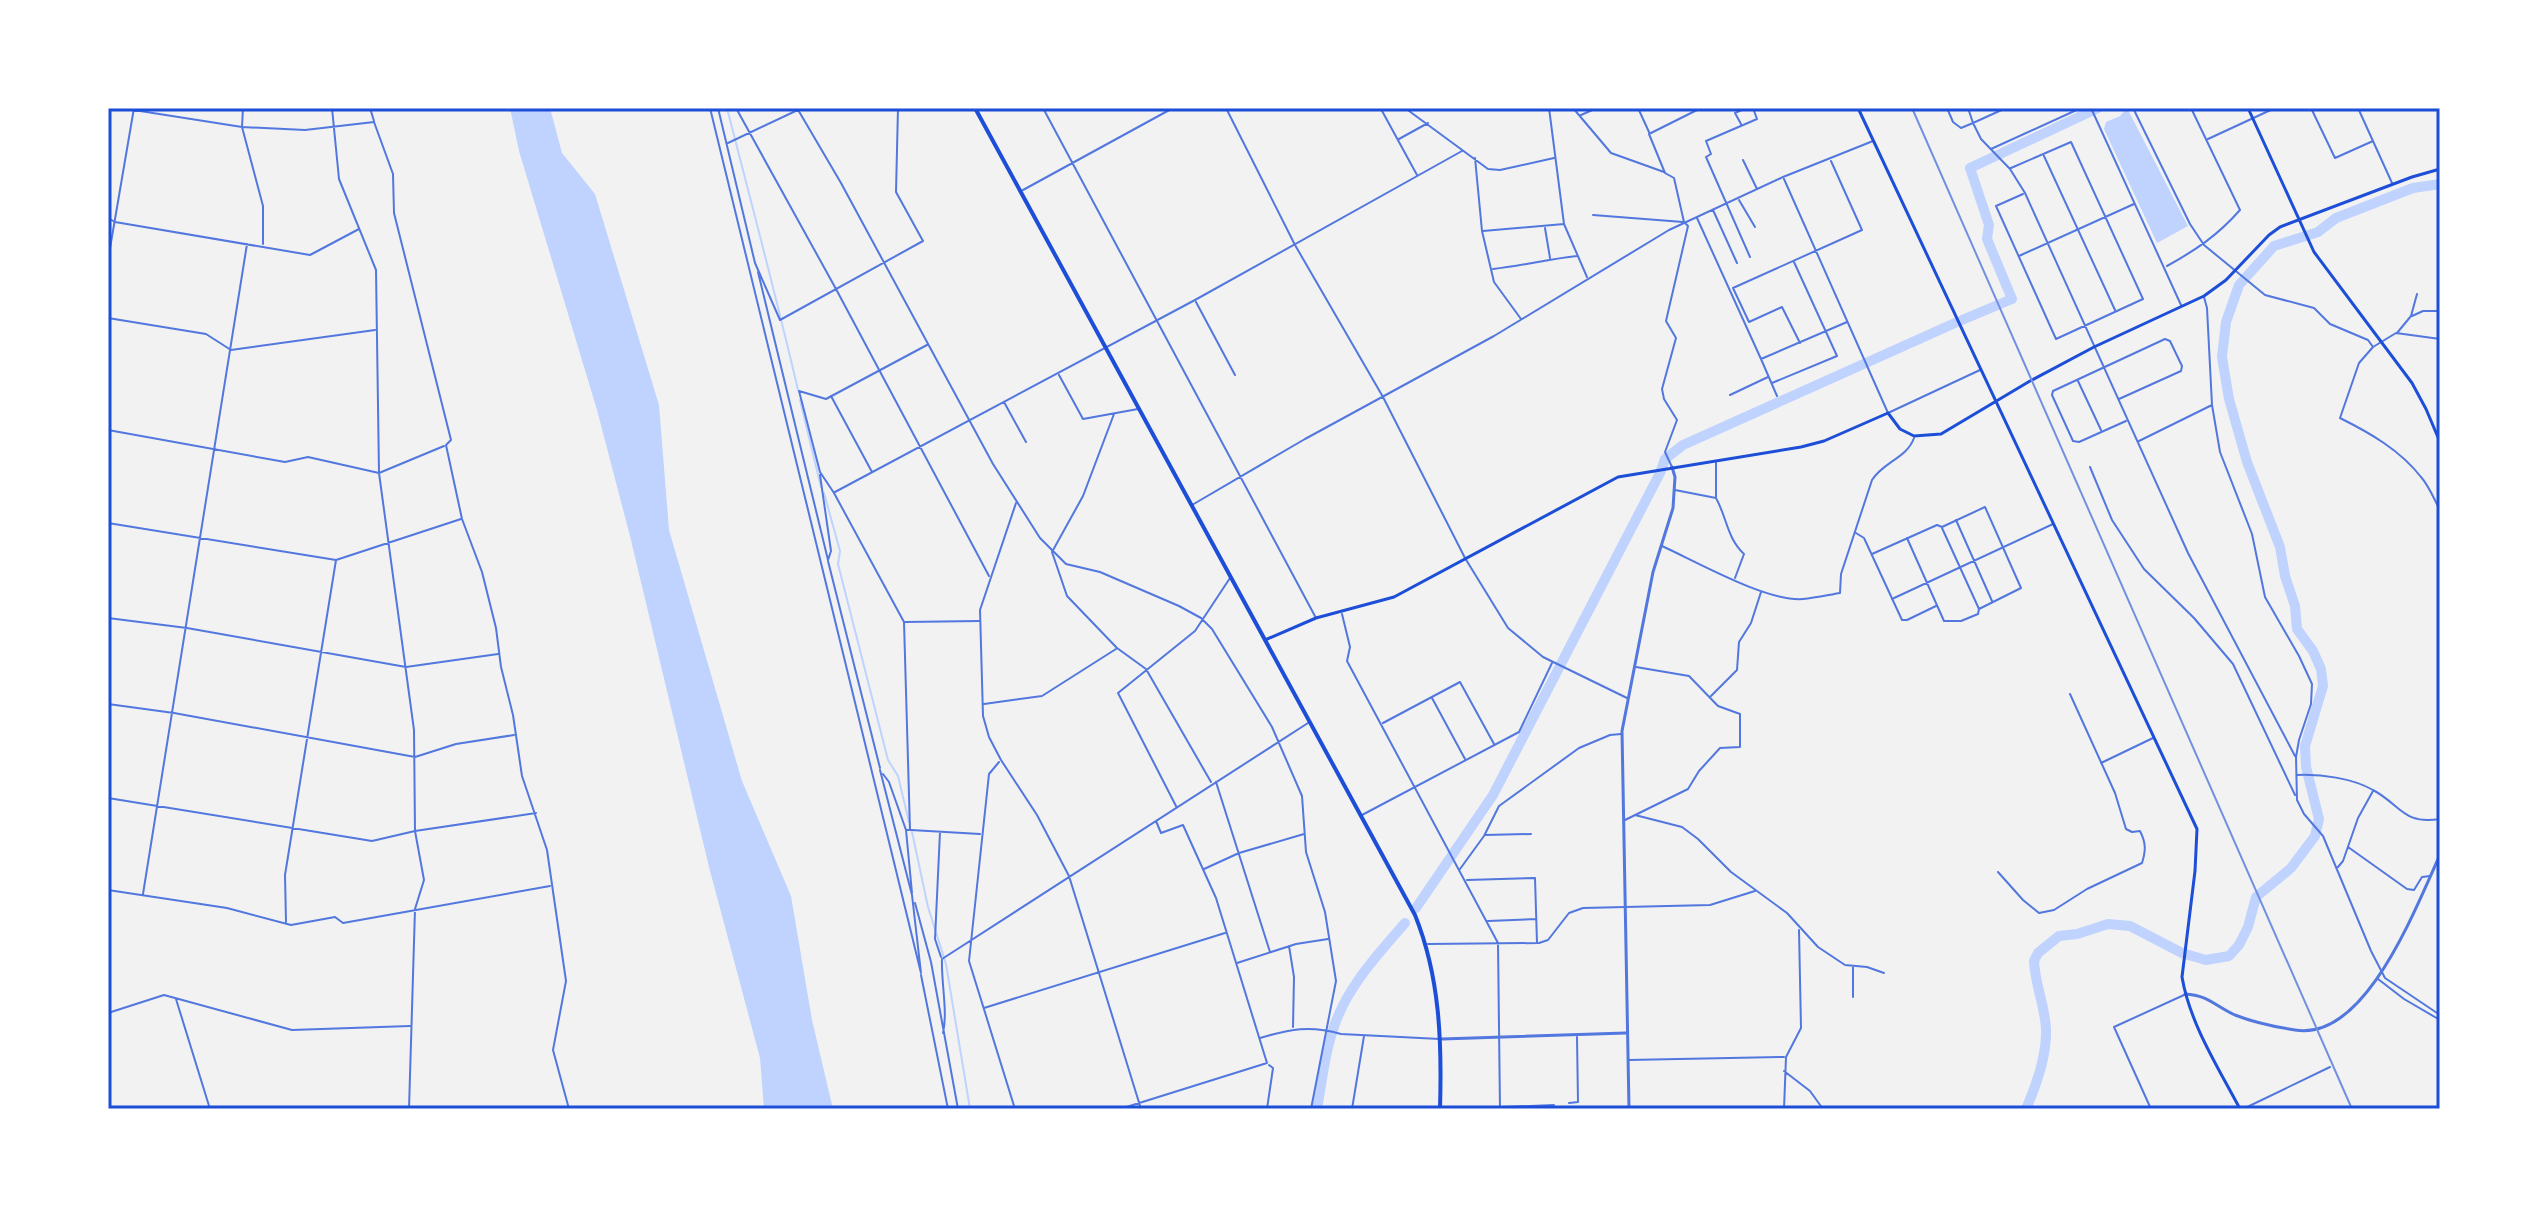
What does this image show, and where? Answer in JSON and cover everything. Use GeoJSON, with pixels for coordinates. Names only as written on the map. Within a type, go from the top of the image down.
{"type":"FeatureCollection","features":[{"type":"Feature","properties":{"kind":"highway"},"geometry":{"type":"LineString","coordinates":[[975,108],[1392,871],[1427,944],[1442,1039],[1440,1109]]}},
{"type":"Feature","properties":{"kind":"main road"},"geometry":{"type":"LineString","coordinates":[[1858,108],[2197,829],[2182,977],[2191,1015],[2242,1109]]}},
{"type":"Feature","properties":{"kind":"main road"},"geometry":{"type":"LineString","coordinates":[[2248,108],[2310,245],[2412,383],[2440,442]]}},
{"type":"Feature","properties":{"kind":"main road"},"geometry":{"type":"LineString","coordinates":[[1265,640],[1316,618],[1394,597],[1605,482],[1656,469],[1812,444],[1888,413],[1900,429],[1914,436],[1941,434],[2094,347],[2204,296],[2280,227],[2440,169]]}},
{"type":"Feature","properties":{"kind":"street"},"geometry":{"type":"LineString","coordinates":[[121,108],[242,127],[305,130],[374,122]]}},
{"type":"Feature","properties":{"kind":"street"},"geometry":{"type":"LineString","coordinates":[[243,108],[242,127],[263,206],[263,246]]}},
{"type":"Feature","properties":{"kind":"street"},"geometry":{"type":"LineString","coordinates":[[332,108],[339,179],[376,270],[379,473],[415,757],[415,831],[424,880],[415,909],[409,1109]]}},
{"type":"Feature","properties":{"kind":"street"},"geometry":{"type":"LineString","coordinates":[[108,430],[285,462],[300,457],[320,458],[379,473],[446,445],[451,440],[394,213],[393,174],[370,108]]}},
{"type":"Feature","properties":{"kind":"street"},"geometry":{"type":"LineString","coordinates":[[710,108],[921,973],[948,1109]]}},
{"type":"Feature","properties":{"kind":"street"},"geometry":{"type":"LineString","coordinates":[[718,108],[880,770],[922,923],[958,1109]]}},
{"type":"Feature","properties":{"kind":"street"},"geometry":{"type":"LineString","coordinates":[[736,108],[989,577]]}},
{"type":"Feature","properties":{"kind":"street"},"geometry":{"type":"LineString","coordinates":[[755,263],[780,320],[923,241],[896,192],[898,108]]}},
{"type":"Feature","properties":{"kind":"street"},"geometry":{"type":"LineString","coordinates":[[1043,108],[1316,618]]}},
{"type":"Feature","properties":{"kind":"street"},"geometry":{"type":"LineString","coordinates":[[1021,192],[1173,108]]}},
{"type":"Feature","properties":{"kind":"street"},"geometry":{"type":"LineString","coordinates":[[1226,108],[1295,245],[1383,397],[1465,558],[1508,628],[1543,657],[1628,699]]}},
{"type":"Feature","properties":{"kind":"street"},"geometry":{"type":"LineString","coordinates":[[1405,108],[1461,146],[1462,151],[1488,169],[1500,170],[1555,157]]}},
{"type":"Feature","properties":{"kind":"street"},"geometry":{"type":"LineString","coordinates":[[1549,108],[1564,224],[1587,278]]}},
{"type":"Feature","properties":{"kind":"street"},"geometry":{"type":"LineString","coordinates":[[1573,108],[1611,153],[1674,178],[1684,222],[1688,226],[1666,321],[1676,338],[1662,389],[1664,399],[1677,420],[1665,452],[1672,467],[1673,508],[1653,572],[1622,734],[1629,1109]]}},
{"type":"Feature","properties":{"kind":"street"},"geometry":{"type":"LineString","coordinates":[[1580,116],[1597,108]]}},
{"type":"Feature","properties":{"kind":"street"},"geometry":{"type":"LineString","coordinates":[[1638,108],[1665,173]]}},
{"type":"Feature","properties":{"kind":"street"},"geometry":{"type":"LineString","coordinates":[[1649,134],[1701,108]]}},
{"type":"Feature","properties":{"kind":"street"},"geometry":{"type":"LineString","coordinates":[[1733,108],[1741,125]]}},
{"type":"Feature","properties":{"kind":"street"},"geometry":{"type":"LineString","coordinates":[[1735,113],[1746,108]]}},
{"type":"Feature","properties":{"kind":"street"},"geometry":{"type":"LineString","coordinates":[[1750,257],[1706,157],[1711,154],[1706,141],[1757,119],[1753,108]]}},
{"type":"Feature","properties":{"kind":"street"},"geometry":{"type":"LineString","coordinates":[[1947,108],[1956,127],[1961,128],[2006,108]]}},
{"type":"Feature","properties":{"kind":"street"},"geometry":{"type":"LineString","coordinates":[[1968,108],[1973,123],[1990,150],[2010,169],[2025,193],[2188,553],[2296,757]]}},
{"type":"Feature","properties":{"kind":"street"},"geometry":{"type":"LineString","coordinates":[[1990,150],[2081,108]]}},
{"type":"Feature","properties":{"kind":"street"},"geometry":{"type":"LineString","coordinates":[[2091,108],[2182,306]]}},
{"type":"Feature","properties":{"kind":"street"},"geometry":{"type":"LineString","coordinates":[[2133,108],[2190,224],[2204,245],[2265,295],[2314,308],[2330,324],[2368,340],[2373,347]]}},
{"type":"Feature","properties":{"kind":"street"},"geometry":{"type":"LineString","coordinates":[[2166,266],[2204,245],[2240,210],[2191,108]]}},
{"type":"Feature","properties":{"kind":"street"},"geometry":{"type":"LineString","coordinates":[[2207,140],[2275,108]]}},
{"type":"Feature","properties":{"kind":"street"},"geometry":{"type":"LineString","coordinates":[[2311,108],[2335,158],[2373,141]]}},
{"type":"Feature","properties":{"kind":"street"},"geometry":{"type":"LineString","coordinates":[[2358,108],[2393,184]]}},
{"type":"Feature","properties":{"kind":"street"},"geometry":{"type":"LineString","coordinates":[[108,260],[134,109]]}},
{"type":"Feature","properties":{"kind":"street"},"geometry":{"type":"LineString","coordinates":[[726,144],[799,109],[1016,503],[1052,552],[1066,564],[1100,572],[1179,606],[1201,618],[1212,629],[1278,741],[1302,796],[1306,852],[1325,912],[1336,981],[1311,1109]]}},
{"type":"Feature","properties":{"kind":"street"},"geometry":{"type":"LineString","coordinates":[[1381,109],[1418,176]]}},
{"type":"Feature","properties":{"kind":"street"},"geometry":{"type":"LineString","coordinates":[[1398,139],[1428,123]]}},
{"type":"Feature","properties":{"kind":"street"},"geometry":{"type":"LineString","coordinates":[[1191,505],[1522,320],[1684,222],[1783,177],[1874,141]]}},
{"type":"Feature","properties":{"kind":"street"},"geometry":{"type":"LineString","coordinates":[[2010,169],[2071,142],[2143,299],[2056,339],[1996,206],[2025,193]]}},
{"type":"Feature","properties":{"kind":"street"},"geometry":{"type":"LineString","coordinates":[[834,493],[1195,300],[1462,151]]}},
{"type":"Feature","properties":{"kind":"street"},"geometry":{"type":"LineString","coordinates":[[2043,155],[2115,312]]}},
{"type":"Feature","properties":{"kind":"street"},"geometry":{"type":"LineString","coordinates":[[1475,158],[1482,231],[1494,282],[1522,320]]}},
{"type":"Feature","properties":{"kind":"street"},"geometry":{"type":"LineString","coordinates":[[1800,343],[1782,307],[1749,322],[1733,288],[1862,230],[1830,159]]}},
{"type":"Feature","properties":{"kind":"street"},"geometry":{"type":"LineString","coordinates":[[1743,160],[1757,190]]}},
{"type":"Feature","properties":{"kind":"street"},"geometry":{"type":"LineString","coordinates":[[1783,177],[1888,413],[1980,370]]}},
{"type":"Feature","properties":{"kind":"street"},"geometry":{"type":"LineString","coordinates":[[1739,199],[1755,227]]}},
{"type":"Feature","properties":{"kind":"street"},"geometry":{"type":"LineString","coordinates":[[2018,256],[2135,204]]}},
{"type":"Feature","properties":{"kind":"street"},"geometry":{"type":"LineString","coordinates":[[1713,210],[1737,263]]}},
{"type":"Feature","properties":{"kind":"street"},"geometry":{"type":"LineString","coordinates":[[1593,215],[1684,222]]}},
{"type":"Feature","properties":{"kind":"street"},"geometry":{"type":"LineString","coordinates":[[108,218],[115,222],[310,255],[359,229]]}},
{"type":"Feature","properties":{"kind":"street"},"geometry":{"type":"LineString","coordinates":[[1697,218],[1777,396]]}},
{"type":"Feature","properties":{"kind":"street"},"geometry":{"type":"LineString","coordinates":[[1482,231],[1564,224]]}},
{"type":"Feature","properties":{"kind":"street"},"geometry":{"type":"LineString","coordinates":[[1545,227],[1550,259]]}},
{"type":"Feature","properties":{"kind":"street"},"geometry":{"type":"LineString","coordinates":[[143,894],[247,244]]}},
{"type":"Feature","properties":{"kind":"street"},"geometry":{"type":"LineString","coordinates":[[1492,269],[1577,256]]}},
{"type":"Feature","properties":{"kind":"street"},"geometry":{"type":"LineString","coordinates":[[1772,383],[1837,356],[1793,261]]}},
{"type":"Feature","properties":{"kind":"street"},"geometry":{"type":"LineString","coordinates":[[2411,316],[2417,294]]}},
{"type":"Feature","properties":{"kind":"street"},"geometry":{"type":"LineString","coordinates":[[2204,296],[2212,405],[2220,452],[2252,534],[2265,597],[2312,684],[2311,704],[2296,757],[2297,800]]}},
{"type":"Feature","properties":{"kind":"street"},"geometry":{"type":"LineString","coordinates":[[1195,300],[1235,375]]}},
{"type":"Feature","properties":{"kind":"street"},"geometry":{"type":"LineString","coordinates":[[2438,311],[2423,311],[2411,316],[2396,333],[2373,347],[2359,363],[2340,418],[2375,435],[2421,477],[2440,510]]}},
{"type":"Feature","properties":{"kind":"street"},"geometry":{"type":"LineString","coordinates":[[108,318],[206,334],[231,350],[376,330]]}},
{"type":"Feature","properties":{"kind":"street"},"geometry":{"type":"LineString","coordinates":[[1761,359],[1848,321]]}},
{"type":"Feature","properties":{"kind":"street"},"geometry":{"type":"LineString","coordinates":[[2396,333],[2440,339]]}},
{"type":"Feature","properties":{"kind":"street"},"geometry":{"type":"LineString","coordinates":[[2118,399],[2181,371],[2182,366],[2170,341],[2165,339],[2053,391],[2052,395],[2073,441],[2079,442],[2127,421]]}},
{"type":"Feature","properties":{"kind":"street"},"geometry":{"type":"LineString","coordinates":[[828,560],[831,551],[820,472],[799,391],[826,399],[928,344]]}},
{"type":"Feature","properties":{"kind":"street"},"geometry":{"type":"LineString","coordinates":[[1058,373],[1083,419],[1139,409]]}},
{"type":"Feature","properties":{"kind":"street"},"geometry":{"type":"LineString","coordinates":[[1730,395],[1769,376]]}},
{"type":"Feature","properties":{"kind":"street"},"geometry":{"type":"LineString","coordinates":[[2078,380],[2102,431]]}},
{"type":"Feature","properties":{"kind":"street"},"geometry":{"type":"LineString","coordinates":[[831,396],[872,473]]}},
{"type":"Feature","properties":{"kind":"street"},"geometry":{"type":"LineString","coordinates":[[1004,402],[1026,442]]}},
{"type":"Feature","properties":{"kind":"street"},"geometry":{"type":"LineString","coordinates":[[2138,442],[2212,405]]}},
{"type":"Feature","properties":{"kind":"street"},"geometry":{"type":"LineString","coordinates":[[1114,414],[1083,496],[1052,552],[1067,596],[1117,648],[1146,669],[1214,782],[1270,952]]}},
{"type":"Feature","properties":{"kind":"street"},"geometry":{"type":"LineString","coordinates":[[1661,545],[1761,592],[1801,600],[1840,593],[1841,574],[1876,473],[1910,448],[1914,436]]}},
{"type":"Feature","properties":{"kind":"street"},"geometry":{"type":"LineString","coordinates":[[446,445],[462,519],[482,572],[496,628],[522,776],[547,850],[566,981],[553,1050],[569,1109]]}},
{"type":"Feature","properties":{"kind":"street"},"geometry":{"type":"LineString","coordinates":[[1715,460],[1716,498],[1726,516],[1732,543],[1744,554],[1735,578]]}},
{"type":"Feature","properties":{"kind":"street"},"geometry":{"type":"LineString","coordinates":[[2090,467],[2112,520],[2144,569],[2194,618],[2233,664],[2304,814],[2323,836],[2385,978],[2440,1018]]}},
{"type":"Feature","properties":{"kind":"street"},"geometry":{"type":"LineString","coordinates":[[820,472],[904,622],[908,830],[921,973]]}},
{"type":"Feature","properties":{"kind":"street"},"geometry":{"type":"LineString","coordinates":[[1674,490],[1716,498]]}},
{"type":"Feature","properties":{"kind":"street"},"geometry":{"type":"LineString","coordinates":[[1016,503],[980,610],[983,704],[989,737],[1037,815],[1069,876],[1141,1109]]}},
{"type":"Feature","properties":{"kind":"street"},"geometry":{"type":"LineString","coordinates":[[1872,554],[1985,507],[2021,588],[1979,609]]}},
{"type":"Feature","properties":{"kind":"street"},"geometry":{"type":"LineString","coordinates":[[108,523],[336,560],[462,519]]}},
{"type":"Feature","properties":{"kind":"street"},"geometry":{"type":"LineString","coordinates":[[1956,520],[1993,602]]}},
{"type":"Feature","properties":{"kind":"street"},"geometry":{"type":"LineString","coordinates":[[1892,599],[2055,524]]}},
{"type":"Feature","properties":{"kind":"street"},"geometry":{"type":"LineString","coordinates":[[1907,538],[1944,621],[1961,621],[1978,614],[1979,609],[1942,527]]}},
{"type":"Feature","properties":{"kind":"street"},"geometry":{"type":"LineString","coordinates":[[1855,533],[1864,538],[1902,620],[1938,606]]}},
{"type":"Feature","properties":{"kind":"street"},"geometry":{"type":"LineString","coordinates":[[286,924],[285,875],[336,560]]}},
{"type":"Feature","properties":{"kind":"street"},"geometry":{"type":"LineString","coordinates":[[1176,806],[1118,693],[1195,631],[1230,577]]}},
{"type":"Feature","properties":{"kind":"street"},"geometry":{"type":"LineString","coordinates":[[1709,698],[1737,670],[1739,642],[1751,623],[1761,592]]}},
{"type":"Feature","properties":{"kind":"street"},"geometry":{"type":"LineString","coordinates":[[1341,611],[1350,647],[1347,661],[1498,943],[1500,1108],[1554,1105]]}},
{"type":"Feature","properties":{"kind":"street"},"geometry":{"type":"LineString","coordinates":[[108,618],[187,628],[406,667],[499,654]]}},
{"type":"Feature","properties":{"kind":"street"},"geometry":{"type":"LineString","coordinates":[[904,622],[979,621]]}},
{"type":"Feature","properties":{"kind":"street"},"geometry":{"type":"LineString","coordinates":[[983,704],[1042,696],[1117,648]]}},
{"type":"Feature","properties":{"kind":"street"},"geometry":{"type":"LineString","coordinates":[[1360,816],[1519,732],[1552,662]]}},
{"type":"Feature","properties":{"kind":"street"},"geometry":{"type":"LineString","coordinates":[[1623,820],[1688,789],[1699,771],[1720,748],[1740,747],[1740,714],[1718,706],[1689,676],[1635,667]]}},
{"type":"Feature","properties":{"kind":"street"},"geometry":{"type":"LineString","coordinates":[[1381,724],[1460,682],[1495,745]]}},
{"type":"Feature","properties":{"kind":"street"},"geometry":{"type":"LineString","coordinates":[[1998,872],[2039,913],[2054,910],[2087,889],[2142,863],[2146,850],[2144,837],[2140,831],[2126,829],[2115,793],[2070,694]]}},
{"type":"Feature","properties":{"kind":"street"},"geometry":{"type":"LineString","coordinates":[[1432,697],[1466,760]]}},
{"type":"Feature","properties":{"kind":"street"},"geometry":{"type":"LineString","coordinates":[[108,704],[415,757],[456,744],[515,735]]}},
{"type":"Feature","properties":{"kind":"street"},"geometry":{"type":"LineString","coordinates":[[942,959],[1309,722]]}},
{"type":"Feature","properties":{"kind":"street"},"geometry":{"type":"LineString","coordinates":[[1460,869],[1484,836],[1499,806],[1579,748],[1610,735],[1622,734]]}},
{"type":"Feature","properties":{"kind":"street"},"geometry":{"type":"LineString","coordinates":[[2100,763],[2155,738]]}},
{"type":"Feature","properties":{"kind":"street"},"geometry":{"type":"LineString","coordinates":[[1001,760],[989,774],[969,961],[1015,1109]]}},
{"type":"Feature","properties":{"kind":"street"},"geometry":{"type":"LineString","coordinates":[[880,770],[889,782],[908,830]]}},
{"type":"Feature","properties":{"kind":"street"},"geometry":{"type":"LineString","coordinates":[[2296,775],[2355,783],[2373,790],[2416,820],[2440,819]]}},
{"type":"Feature","properties":{"kind":"street"},"geometry":{"type":"LineString","coordinates":[[2338,867],[2373,790]]}},
{"type":"Feature","properties":{"kind":"street"},"geometry":{"type":"LineString","coordinates":[[108,798],[372,841],[415,831],[536,813]]}},
{"type":"Feature","properties":{"kind":"street"},"geometry":{"type":"LineString","coordinates":[[1635,815],[1682,827],[1755,891],[1787,913],[1818,947],[1845,965],[1867,967],[1884,973]]}},
{"type":"Feature","properties":{"kind":"street"},"geometry":{"type":"LineString","coordinates":[[1156,820],[1161,833],[1183,825],[1216,898],[1267,1063],[1273,1068],[1267,1109]]}},
{"type":"Feature","properties":{"kind":"street"},"geometry":{"type":"LineString","coordinates":[[908,830],[982,835]]}},
{"type":"Feature","properties":{"kind":"street"},"geometry":{"type":"LineString","coordinates":[[940,832],[935,939],[942,959],[945,1024],[942,1036]]}},
{"type":"Feature","properties":{"kind":"street"},"geometry":{"type":"LineString","coordinates":[[1203,870],[1239,853],[1305,834]]}},
{"type":"Feature","properties":{"kind":"street"},"geometry":{"type":"LineString","coordinates":[[1484,836],[1531,834]]}},
{"type":"Feature","properties":{"kind":"street"},"geometry":{"type":"LineString","coordinates":[[2348,847],[2407,889],[2414,890],[2422,877],[2431,876]]}},
{"type":"Feature","properties":{"kind":"street"},"geometry":{"type":"LineString","coordinates":[[2151,1109],[2114,1027],[2185,994],[2201,995],[2234,1014],[2296,1030],[2311,1031],[2325,1027],[2345,1014],[2377,979],[2439,859]]}},
{"type":"Feature","properties":{"kind":"street"},"geometry":{"type":"LineString","coordinates":[[1466,880],[1535,878],[1537,943]]}},
{"type":"Feature","properties":{"kind":"street"},"geometry":{"type":"LineString","coordinates":[[108,890],[227,908],[291,925],[335,917],[343,923],[551,886]]}},
{"type":"Feature","properties":{"kind":"street"},"geometry":{"type":"LineString","coordinates":[[1427,944],[1537,943],[1548,940],[1569,913],[1583,908],[1710,905],[1755,891]]}},
{"type":"Feature","properties":{"kind":"street"},"geometry":{"type":"LineString","coordinates":[[1487,921],[1536,919]]}},
{"type":"Feature","properties":{"kind":"street"},"geometry":{"type":"LineString","coordinates":[[1784,1109],[1786,1057],[1801,1028],[1799,929]]}},
{"type":"Feature","properties":{"kind":"street"},"geometry":{"type":"LineString","coordinates":[[984,1008],[1227,933]]}},
{"type":"Feature","properties":{"kind":"street"},"geometry":{"type":"LineString","coordinates":[[1236,963],[1289,946],[1330,939]]}},
{"type":"Feature","properties":{"kind":"street"},"geometry":{"type":"LineString","coordinates":[[1289,946],[1294,977],[1293,1028]]}},
{"type":"Feature","properties":{"kind":"street"},"geometry":{"type":"LineString","coordinates":[[1853,966],[1853,997]]}},
{"type":"Feature","properties":{"kind":"street"},"geometry":{"type":"LineString","coordinates":[[2377,979],[2404,999],[2440,1018]]}},
{"type":"Feature","properties":{"kind":"street"},"geometry":{"type":"LineString","coordinates":[[108,1013],[164,995],[292,1030],[411,1026]]}},
{"type":"Feature","properties":{"kind":"street"},"geometry":{"type":"LineString","coordinates":[[176,998],[210,1109]]}},
{"type":"Feature","properties":{"kind":"street"},"geometry":{"type":"LineString","coordinates":[[1259,1038],[1293,1028],[1325,1029],[1341,1034],[1442,1039],[1627,1033]]}},
{"type":"Feature","properties":{"kind":"street"},"geometry":{"type":"LineString","coordinates":[[1352,1109],[1365,1035]]}},
{"type":"Feature","properties":{"kind":"street"},"geometry":{"type":"LineString","coordinates":[[1569,1103],[1578,1102],[1577,1035]]}},
{"type":"Feature","properties":{"kind":"street"},"geometry":{"type":"LineString","coordinates":[[1628,1060],[1786,1057]]}},
{"type":"Feature","properties":{"kind":"street"},"geometry":{"type":"LineString","coordinates":[[1120,1109],[1267,1063]]}},
{"type":"Feature","properties":{"kind":"street"},"geometry":{"type":"LineString","coordinates":[[2242,1109],[2330,1067]]}},
{"type":"Feature","properties":{"kind":"street"},"geometry":{"type":"LineString","coordinates":[[1784,1071],[1810,1091],[1823,1109]]}},
{"type":"Feature","properties":{"kind":"water"},"geometry":{"type":"Polygon","coordinates":[[[510,108],[550,108],[562,153],[595,194],[659,405],[669,530],[742,781],[791,896],[812,1020],[833,1109],[764,1109],[760,1058],[709,867],[630,536],[597,410],[519,151],[510,108]]]}},
{"type":"Feature","properties":{"kind":"water"},"geometry":{"type":"Polygon","coordinates":[[[2127,108],[2188,226],[2157,243],[2104,129],[2106,122],[2120,116],[2127,108]]]}},
{"type":"Feature","properties":{"kind":"waterway"},"geometry":{"type":"LineString","coordinates":[[727,108],[798,390]]}},
{"type":"Feature","properties":{"kind":"waterway"},"geometry":{"type":"LineString","coordinates":[[1962,320],[2012,299],[1987,239],[1989,225],[1970,168],[2098,108]]}},
{"type":"Feature","properties":{"kind":"waterway"},"geometry":{"type":"LineString","coordinates":[[2026,1109],[2040,1070],[2046,1039],[2034,961],[2038,953],[2059,936],[2108,924],[2130,926],[2182,953],[2206,960],[2229,956],[2248,927],[2256,897],[2291,868],[2315,836],[2319,819],[2306,767],[2305,746],[2323,686],[2321,669],[2313,651],[2297,629],[2295,606],[2280,547],[2247,462],[2229,399],[2222,357],[2226,322],[2239,285],[2274,246],[2318,232],[2336,218],[2413,188],[2440,184]]}},
{"type":"Feature","properties":{"kind":"waterway"},"geometry":{"type":"LineString","coordinates":[[1416,908],[1493,795],[1665,459],[1683,445],[1955,323]]}},
{"type":"Feature","properties":{"kind":"waterway"},"geometry":{"type":"LineString","coordinates":[[800,400],[821,487]]}},
{"type":"Feature","properties":{"kind":"waterway"},"geometry":{"type":"LineString","coordinates":[[824,493],[840,551],[838,564],[888,760],[898,776],[909,822]]}},
{"type":"Feature","properties":{"kind":"waterway"},"geometry":{"type":"LineString","coordinates":[[912,832],[928,907],[946,964],[970,1109]]}},
{"type":"Feature","properties":{"kind":"waterway"},"geometry":{"type":"LineString","coordinates":[[1317,1109],[1329,1045],[1341,1010],[1365,970],[1405,923]]}},
{"type":"Feature","properties":{"kind":"railway"},"geometry":{"type":"LineString","coordinates":[[1912,108],[2352,1109]]}}]}
